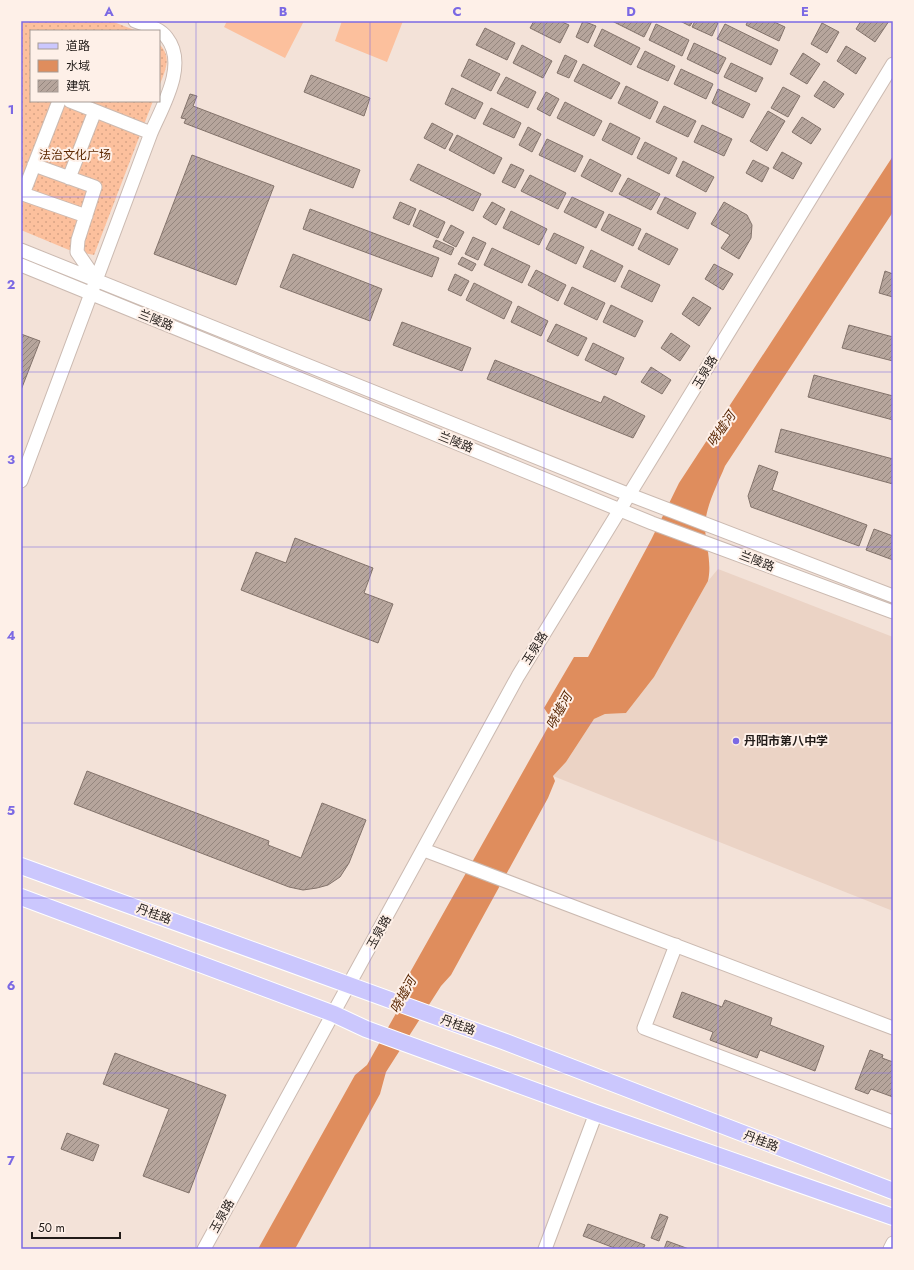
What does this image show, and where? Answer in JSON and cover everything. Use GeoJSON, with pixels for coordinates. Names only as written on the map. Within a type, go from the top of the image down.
{"type":"FeatureCollection","features":[{"type":"Feature","properties":{"kind":"main road","name":"丹桂路"},"geometry":{"type":"LineString","coordinates":[[21,866],[503,1041],[893,1191]]}},
{"type":"Feature","properties":{"kind":"main road"},"geometry":{"type":"LineString","coordinates":[[21,897],[334,1014],[366,1029],[596,1113],[893,1217]]}},
{"type":"Feature","properties":{"kind":"street"},"geometry":{"type":"LineString","coordinates":[[135,21],[158,30]]}},
{"type":"Feature","properties":{"kind":"street"},"geometry":{"type":"LineString","coordinates":[[21,481],[97,281],[151,133],[171,85],[175,67],[173,50],[167,38],[160,32]]}},
{"type":"Feature","properties":{"kind":"street","name":"玉泉路"},"geometry":{"type":"LineString","coordinates":[[204,1249],[350,986],[518,676],[893,64]]}},
{"type":"Feature","properties":{"kind":"street"},"geometry":{"type":"LineString","coordinates":[[59,102],[23,194],[86,216]]}},
{"type":"Feature","properties":{"kind":"street"},"geometry":{"type":"LineString","coordinates":[[72,102],[151,133]]}},
{"type":"Feature","properties":{"kind":"street"},"geometry":{"type":"LineString","coordinates":[[69,178],[95,111]]}},
{"type":"Feature","properties":{"kind":"street"},"geometry":{"type":"LineString","coordinates":[[34,165],[95,187],[78,240],[77,252],[97,281]]}},
{"type":"Feature","properties":{"kind":"street","name":"兰陵路"},"geometry":{"type":"LineString","coordinates":[[21,250],[714,528],[893,596]]}},
{"type":"Feature","properties":{"kind":"street","name":"兰陵路"},"geometry":{"type":"LineString","coordinates":[[21,265],[652,523],[713,544],[893,612]]}},
{"type":"Feature","properties":{"kind":"street"},"geometry":{"type":"LineString","coordinates":[[424,850],[893,1028]]}},
{"type":"Feature","properties":{"kind":"street"},"geometry":{"type":"LineString","coordinates":[[676,945],[644,1028],[893,1122]]}},
{"type":"Feature","properties":{"kind":"street"},"geometry":{"type":"LineString","coordinates":[[545,1249],[596,1113]]}},
{"type":"Feature","properties":{"kind":"street"},"geometry":{"type":"LineString","coordinates":[[890,1249],[893,1243]]}},
{"type":"Feature","properties":{"kind":"shaded area","name":"丹阳市第八中学"},"geometry":{"type":"Polygon","coordinates":[[[718,569],[893,637],[893,911],[553,776],[566,762],[594,719],[605,714],[626,713],[654,677],[708,581],[718,569]]]}},
{"type":"Feature","properties":{"kind":"green space","name":"法治文化广场"},"geometry":{"type":"Polygon","coordinates":[[[21,21],[111,21],[134,30],[30,30],[30,102],[153,102],[94,255],[69,250],[21,230],[21,21]]]}},
{"type":"Feature","properties":{"kind":"green space"},"geometry":{"type":"Polygon","coordinates":[[[227,21],[304,21],[285,58],[224,27],[227,21]]]}},
{"type":"Feature","properties":{"kind":"green space"},"geometry":{"type":"Polygon","coordinates":[[[342,21],[403,21],[387,62],[335,41],[342,21]]]}},
{"type":"Feature","properties":{"kind":"green space"},"geometry":{"type":"Polygon","coordinates":[[[160,45],[166,54],[167,59],[160,84],[160,45]]]}},
{"type":"Feature","properties":{"kind":"water","name":"哓墟河"},"geometry":{"type":"Polygon","coordinates":[[[893,156],[893,212],[725,466],[707,512],[705,528],[709,568],[708,581],[654,677],[626,713],[605,714],[594,719],[566,762],[553,776],[555,781],[548,798],[451,975],[441,986],[386,1072],[380,1094],[295,1249],[258,1249],[355,1075],[367,1065],[413,983],[408,976],[552,720],[544,708],[574,657],[588,657],[651,540],[679,483],[893,156]]]}},
{"type":"Feature","properties":{"kind":"building"},"geometry":{"type":"Polygon","coordinates":[[[534,21],[560,21],[569,25],[560,43],[530,28],[534,21]]]}},
{"type":"Feature","properties":{"kind":"building"},"geometry":{"type":"Polygon","coordinates":[[[583,21],[596,26],[588,43],[576,37],[583,21]]]}},
{"type":"Feature","properties":{"kind":"building"},"geometry":{"type":"Polygon","coordinates":[[[612,21],[652,21],[644,37],[612,21]]]}},
{"type":"Feature","properties":{"kind":"building"},"geometry":{"type":"Polygon","coordinates":[[[680,21],[693,21],[690,26],[680,21]]]}},
{"type":"Feature","properties":{"kind":"building"},"geometry":{"type":"Polygon","coordinates":[[[695,21],[713,21],[718,23],[712,36],[692,27],[695,21]]]}},
{"type":"Feature","properties":{"kind":"building"},"geometry":{"type":"Polygon","coordinates":[[[748,21],[772,21],[785,27],[779,41],[746,25],[748,21]]]}},
{"type":"Feature","properties":{"kind":"building"},"geometry":{"type":"Polygon","coordinates":[[[861,21],[889,21],[875,42],[856,29],[861,21]]]}},
{"type":"Feature","properties":{"kind":"building"},"geometry":{"type":"Polygon","coordinates":[[[822,23],[839,32],[827,53],[811,44],[822,23]]]}},
{"type":"Feature","properties":{"kind":"building"},"geometry":{"type":"Polygon","coordinates":[[[656,24],[689,40],[682,56],[649,40],[656,24]]]}},
{"type":"Feature","properties":{"kind":"building"},"geometry":{"type":"Polygon","coordinates":[[[725,24],[778,50],[771,65],[717,39],[725,24]]]}},
{"type":"Feature","properties":{"kind":"building"},"geometry":{"type":"Polygon","coordinates":[[[485,28],[515,43],[507,60],[476,45],[485,28]]]}},
{"type":"Feature","properties":{"kind":"building"},"geometry":{"type":"Polygon","coordinates":[[[602,29],[640,48],[631,65],[594,46],[602,29]]]}},
{"type":"Feature","properties":{"kind":"building"},"geometry":{"type":"Polygon","coordinates":[[[694,43],[726,58],[718,74],[687,59],[694,43]]]}},
{"type":"Feature","properties":{"kind":"building"},"geometry":{"type":"Polygon","coordinates":[[[522,45],[552,61],[543,78],[513,63],[522,45]]]}},
{"type":"Feature","properties":{"kind":"building"},"geometry":{"type":"Polygon","coordinates":[[[846,46],[866,58],[856,74],[837,61],[846,46]]]}},
{"type":"Feature","properties":{"kind":"building"},"geometry":{"type":"Polygon","coordinates":[[[645,51],[675,66],[668,81],[637,67],[645,51]]]}},
{"type":"Feature","properties":{"kind":"building"},"geometry":{"type":"Polygon","coordinates":[[[803,53],[820,64],[807,84],[790,74],[803,53]]]}},
{"type":"Feature","properties":{"kind":"building"},"geometry":{"type":"Polygon","coordinates":[[[565,55],[577,61],[569,78],[557,73],[565,55]]]}},
{"type":"Feature","properties":{"kind":"building"},"geometry":{"type":"Polygon","coordinates":[[[469,59],[500,74],[491,91],[461,76],[469,59]]]}},
{"type":"Feature","properties":{"kind":"building"},"geometry":{"type":"Polygon","coordinates":[[[731,63],[763,78],[756,92],[724,77],[731,63]]]}},
{"type":"Feature","properties":{"kind":"building"},"geometry":{"type":"Polygon","coordinates":[[[583,64],[620,83],[611,99],[574,81],[583,64]]]}},
{"type":"Feature","properties":{"kind":"building"},"geometry":{"type":"Polygon","coordinates":[[[681,69],[713,84],[706,99],[674,84],[681,69]]]}},
{"type":"Feature","properties":{"kind":"building"},"geometry":{"type":"Polygon","coordinates":[[[311,75],[370,98],[364,116],[304,92],[311,75]]]}},
{"type":"Feature","properties":{"kind":"building"},"geometry":{"type":"Polygon","coordinates":[[[506,77],[536,92],[528,108],[497,93],[506,77]]]}},
{"type":"Feature","properties":{"kind":"building"},"geometry":{"type":"Polygon","coordinates":[[[824,81],[844,94],[834,108],[814,96],[824,81]]]}},
{"type":"Feature","properties":{"kind":"building"},"geometry":{"type":"Polygon","coordinates":[[[626,86],[658,102],[650,119],[618,103],[626,86]]]}},
{"type":"Feature","properties":{"kind":"building"},"geometry":{"type":"Polygon","coordinates":[[[783,87],[800,96],[788,117],[771,108],[783,87]]]}},
{"type":"Feature","properties":{"kind":"building"},"geometry":{"type":"Polygon","coordinates":[[[452,88],[483,103],[475,119],[445,104],[452,88]]]}},
{"type":"Feature","properties":{"kind":"building"},"geometry":{"type":"Polygon","coordinates":[[[718,89],[750,104],[743,118],[712,103],[718,89]]]}},
{"type":"Feature","properties":{"kind":"building"},"geometry":{"type":"Polygon","coordinates":[[[546,92],[559,99],[550,116],[537,109],[546,92]]]}},
{"type":"Feature","properties":{"kind":"building"},"geometry":{"type":"Polygon","coordinates":[[[190,94],[197,96],[193,106],[360,170],[353,188],[184,123],[186,119],[181,118],[190,94]]]}},
{"type":"Feature","properties":{"kind":"building"},"geometry":{"type":"Polygon","coordinates":[[[565,102],[602,121],[594,136],[557,118],[565,102]]]}},
{"type":"Feature","properties":{"kind":"building"},"geometry":{"type":"Polygon","coordinates":[[[664,106],[696,121],[688,137],[656,122],[664,106]]]}},
{"type":"Feature","properties":{"kind":"building"},"geometry":{"type":"Polygon","coordinates":[[[491,108],[521,123],[514,138],[483,124],[491,108]]]}},
{"type":"Feature","properties":{"kind":"building"},"geometry":{"type":"Polygon","coordinates":[[[768,111],[785,121],[767,151],[750,141],[768,111]]]}},
{"type":"Feature","properties":{"kind":"building"},"geometry":{"type":"Polygon","coordinates":[[[802,117],[821,129],[811,144],[792,132],[802,117]]]}},
{"type":"Feature","properties":{"kind":"building"},"geometry":{"type":"Polygon","coordinates":[[[432,123],[453,134],[445,149],[424,138],[432,123]]]}},
{"type":"Feature","properties":{"kind":"building"},"geometry":{"type":"Polygon","coordinates":[[[610,123],[640,138],[632,155],[602,140],[610,123]]]}},
{"type":"Feature","properties":{"kind":"building"},"geometry":{"type":"Polygon","coordinates":[[[702,125],[732,139],[724,156],[694,142],[702,125]]]}},
{"type":"Feature","properties":{"kind":"building"},"geometry":{"type":"Polygon","coordinates":[[[528,127],[541,134],[532,152],[519,145],[528,127]]]}},
{"type":"Feature","properties":{"kind":"building"},"geometry":{"type":"Polygon","coordinates":[[[457,135],[502,158],[494,174],[449,150],[457,135]]]}},
{"type":"Feature","properties":{"kind":"building"},"geometry":{"type":"Polygon","coordinates":[[[547,139],[583,156],[575,172],[539,155],[547,139]]]}},
{"type":"Feature","properties":{"kind":"building"},"geometry":{"type":"Polygon","coordinates":[[[645,142],[677,158],[669,174],[637,158],[645,142]]]}},
{"type":"Feature","properties":{"kind":"building"},"geometry":{"type":"Polygon","coordinates":[[[782,152],[802,163],[793,179],[773,168],[782,152]]]}},
{"type":"Feature","properties":{"kind":"building"},"geometry":{"type":"Polygon","coordinates":[[[192,155],[274,186],[236,285],[154,254],[192,155]]]}},
{"type":"Feature","properties":{"kind":"building"},"geometry":{"type":"Polygon","coordinates":[[[590,159],[621,175],[612,192],[581,176],[590,159]]]}},
{"type":"Feature","properties":{"kind":"building"},"geometry":{"type":"Polygon","coordinates":[[[753,160],[769,168],[762,182],[746,173],[753,160]]]}},
{"type":"Feature","properties":{"kind":"building"},"geometry":{"type":"Polygon","coordinates":[[[683,161],[714,177],[706,192],[676,176],[683,161]]]}},
{"type":"Feature","properties":{"kind":"building"},"geometry":{"type":"Polygon","coordinates":[[[418,164],[481,194],[473,211],[410,180],[418,164]]]}},
{"type":"Feature","properties":{"kind":"building"},"geometry":{"type":"Polygon","coordinates":[[[511,164],[524,170],[515,188],[502,182],[511,164]]]}},
{"type":"Feature","properties":{"kind":"building"},"geometry":{"type":"Polygon","coordinates":[[[530,175],[566,193],[558,209],[521,191],[530,175]]]}},
{"type":"Feature","properties":{"kind":"building"},"geometry":{"type":"Polygon","coordinates":[[[628,178],[660,194],[651,210],[619,194],[628,178]]]}},
{"type":"Feature","properties":{"kind":"building"},"geometry":{"type":"Polygon","coordinates":[[[572,197],[604,212],[596,228],[564,212],[572,197]]]}},
{"type":"Feature","properties":{"kind":"building"},"geometry":{"type":"Polygon","coordinates":[[[665,197],[696,213],[688,229],[657,213],[665,197]]]}},
{"type":"Feature","properties":{"kind":"building"},"geometry":{"type":"Polygon","coordinates":[[[400,202],[416,209],[409,225],[393,218],[400,202]]]}},
{"type":"Feature","properties":{"kind":"building"},"geometry":{"type":"Polygon","coordinates":[[[492,202],[505,209],[496,225],[483,217],[492,202]]]}},
{"type":"Feature","properties":{"kind":"building"},"geometry":{"type":"Polygon","coordinates":[[[724,202],[747,215],[752,225],[751,238],[739,259],[721,248],[730,235],[711,224],[724,202]]]}},
{"type":"Feature","properties":{"kind":"building"},"geometry":{"type":"Polygon","coordinates":[[[310,209],[439,258],[432,277],[303,229],[310,209]]]}},
{"type":"Feature","properties":{"kind":"building"},"geometry":{"type":"Polygon","coordinates":[[[420,210],[445,222],[438,238],[413,226],[420,210]]]}},
{"type":"Feature","properties":{"kind":"building"},"geometry":{"type":"Polygon","coordinates":[[[511,211],[547,229],[539,245],[503,228],[511,211]]]}},
{"type":"Feature","properties":{"kind":"building"},"geometry":{"type":"Polygon","coordinates":[[[609,214],[641,229],[633,246],[601,230],[609,214]]]}},
{"type":"Feature","properties":{"kind":"building"},"geometry":{"type":"Polygon","coordinates":[[[451,225],[464,232],[456,247],[443,240],[451,225]]]}},
{"type":"Feature","properties":{"kind":"building"},"geometry":{"type":"Polygon","coordinates":[[[554,233],[584,247],[576,264],[546,249],[554,233]]]}},
{"type":"Feature","properties":{"kind":"building"},"geometry":{"type":"Polygon","coordinates":[[[646,233],[678,249],[669,265],[638,249],[646,233]]]}},
{"type":"Feature","properties":{"kind":"building"},"geometry":{"type":"Polygon","coordinates":[[[473,237],[486,243],[478,260],[465,254],[473,237]]]}},
{"type":"Feature","properties":{"kind":"building"},"geometry":{"type":"Polygon","coordinates":[[[436,240],[454,248],[451,255],[433,247],[436,240]]]}},
{"type":"Feature","properties":{"kind":"building"},"geometry":{"type":"Polygon","coordinates":[[[492,248],[530,266],[522,283],[484,265],[492,248]]]}},
{"type":"Feature","properties":{"kind":"building"},"geometry":{"type":"Polygon","coordinates":[[[591,250],[623,266],[615,282],[583,267],[591,250]]]}},
{"type":"Feature","properties":{"kind":"building"},"geometry":{"type":"Polygon","coordinates":[[[293,254],[382,289],[370,321],[280,287],[293,254]]]}},
{"type":"Feature","properties":{"kind":"building"},"geometry":{"type":"Polygon","coordinates":[[[462,257],[476,264],[472,271],[458,264],[462,257]]]}},
{"type":"Feature","properties":{"kind":"building"},"geometry":{"type":"Polygon","coordinates":[[[714,264],[733,274],[723,290],[705,279],[714,264]]]}},
{"type":"Feature","properties":{"kind":"building"},"geometry":{"type":"Polygon","coordinates":[[[536,270],[566,285],[558,301],[528,285],[536,270]]]}},
{"type":"Feature","properties":{"kind":"building"},"geometry":{"type":"Polygon","coordinates":[[[629,270],[660,285],[652,302],[621,287],[629,270]]]}},
{"type":"Feature","properties":{"kind":"building"},"geometry":{"type":"Polygon","coordinates":[[[885,271],[893,274],[893,297],[879,293],[885,271]]]}},
{"type":"Feature","properties":{"kind":"building"},"geometry":{"type":"Polygon","coordinates":[[[455,274],[469,281],[461,296],[448,290],[455,274]]]}},
{"type":"Feature","properties":{"kind":"building"},"geometry":{"type":"Polygon","coordinates":[[[474,283],[512,302],[504,319],[466,300],[474,283]]]}},
{"type":"Feature","properties":{"kind":"building"},"geometry":{"type":"Polygon","coordinates":[[[572,287],[605,303],[597,320],[564,304],[572,287]]]}},
{"type":"Feature","properties":{"kind":"building"},"geometry":{"type":"Polygon","coordinates":[[[693,297],[711,308],[699,326],[682,314],[693,297]]]}},
{"type":"Feature","properties":{"kind":"building"},"geometry":{"type":"Polygon","coordinates":[[[611,305],[643,321],[635,337],[603,322],[611,305]]]}},
{"type":"Feature","properties":{"kind":"building"},"geometry":{"type":"Polygon","coordinates":[[[518,306],[548,321],[541,336],[511,322],[518,306]]]}},
{"type":"Feature","properties":{"kind":"building"},"geometry":{"type":"Polygon","coordinates":[[[402,322],[471,348],[462,371],[393,345],[402,322]]]}},
{"type":"Feature","properties":{"kind":"building"},"geometry":{"type":"Polygon","coordinates":[[[556,324],[587,338],[578,356],[547,341],[556,324]]]}},
{"type":"Feature","properties":{"kind":"building"},"geometry":{"type":"Polygon","coordinates":[[[849,325],[893,337],[893,361],[842,348],[849,325]]]}},
{"type":"Feature","properties":{"kind":"building"},"geometry":{"type":"Polygon","coordinates":[[[671,333],[690,346],[680,361],[661,348],[671,333]]]}},
{"type":"Feature","properties":{"kind":"building"},"geometry":{"type":"Polygon","coordinates":[[[21,334],[40,341],[21,390],[21,334]]]}},
{"type":"Feature","properties":{"kind":"building"},"geometry":{"type":"Polygon","coordinates":[[[593,343],[624,358],[616,375],[585,360],[593,343]]]}},
{"type":"Feature","properties":{"kind":"building"},"geometry":{"type":"Polygon","coordinates":[[[495,360],[601,403],[604,396],[645,416],[633,438],[487,379],[495,360]]]}},
{"type":"Feature","properties":{"kind":"building"},"geometry":{"type":"Polygon","coordinates":[[[651,367],[671,380],[662,394],[641,382],[651,367]]]}},
{"type":"Feature","properties":{"kind":"building"},"geometry":{"type":"Polygon","coordinates":[[[814,375],[893,396],[893,420],[808,397],[814,375]]]}},
{"type":"Feature","properties":{"kind":"building"},"geometry":{"type":"Polygon","coordinates":[[[781,429],[893,459],[893,484],[775,452],[781,429]]]}},
{"type":"Feature","properties":{"kind":"building"},"geometry":{"type":"Polygon","coordinates":[[[759,465],[778,472],[772,490],[867,525],[859,546],[751,507],[748,496],[759,465]]]}},
{"type":"Feature","properties":{"kind":"building"},"geometry":{"type":"Polygon","coordinates":[[[874,529],[893,536],[893,560],[866,550],[874,529]]]}},
{"type":"Feature","properties":{"kind":"building"},"geometry":{"type":"Polygon","coordinates":[[[295,538],[373,568],[364,593],[393,604],[378,643],[241,590],[256,552],[286,563],[295,538]]]}},
{"type":"Feature","properties":{"kind":"building"},"geometry":{"type":"Polygon","coordinates":[[[87,771],[269,841],[268,845],[301,858],[322,803],[366,820],[349,863],[340,877],[328,885],[303,890],[289,887],[74,804],[87,771]]]}},
{"type":"Feature","properties":{"kind":"building"},"geometry":{"type":"Polygon","coordinates":[[[682,992],[722,1007],[725,1000],[772,1018],[770,1025],[824,1046],[815,1071],[760,1050],[757,1058],[710,1040],[713,1032],[673,1017],[682,992]]]}},
{"type":"Feature","properties":{"kind":"building"},"geometry":{"type":"Polygon","coordinates":[[[870,1050],[883,1055],[882,1058],[893,1062],[893,1097],[871,1089],[868,1094],[855,1089],[870,1050]]]}},
{"type":"Feature","properties":{"kind":"building"},"geometry":{"type":"Polygon","coordinates":[[[115,1053],[226,1095],[189,1193],[143,1176],[169,1109],[103,1084],[115,1053]]]}},
{"type":"Feature","properties":{"kind":"building"},"geometry":{"type":"Polygon","coordinates":[[[67,1133],[99,1145],[93,1161],[61,1149],[67,1133]]]}},
{"type":"Feature","properties":{"kind":"building"},"geometry":{"type":"Polygon","coordinates":[[[660,1214],[668,1217],[659,1241],[651,1238],[660,1214]]]}},
{"type":"Feature","properties":{"kind":"building"},"geometry":{"type":"Polygon","coordinates":[[[588,1224],[645,1245],[643,1249],[617,1249],[583,1236],[588,1224]]]}},
{"type":"Feature","properties":{"kind":"building"},"geometry":{"type":"Polygon","coordinates":[[[667,1241],[689,1249],[664,1249],[667,1241]]]}},
{"type":"Feature","properties":{"kind":"place","name":"丹阳市第八中学"},"geometry":{"type":"Point","coordinates":[736,741]}}]}
